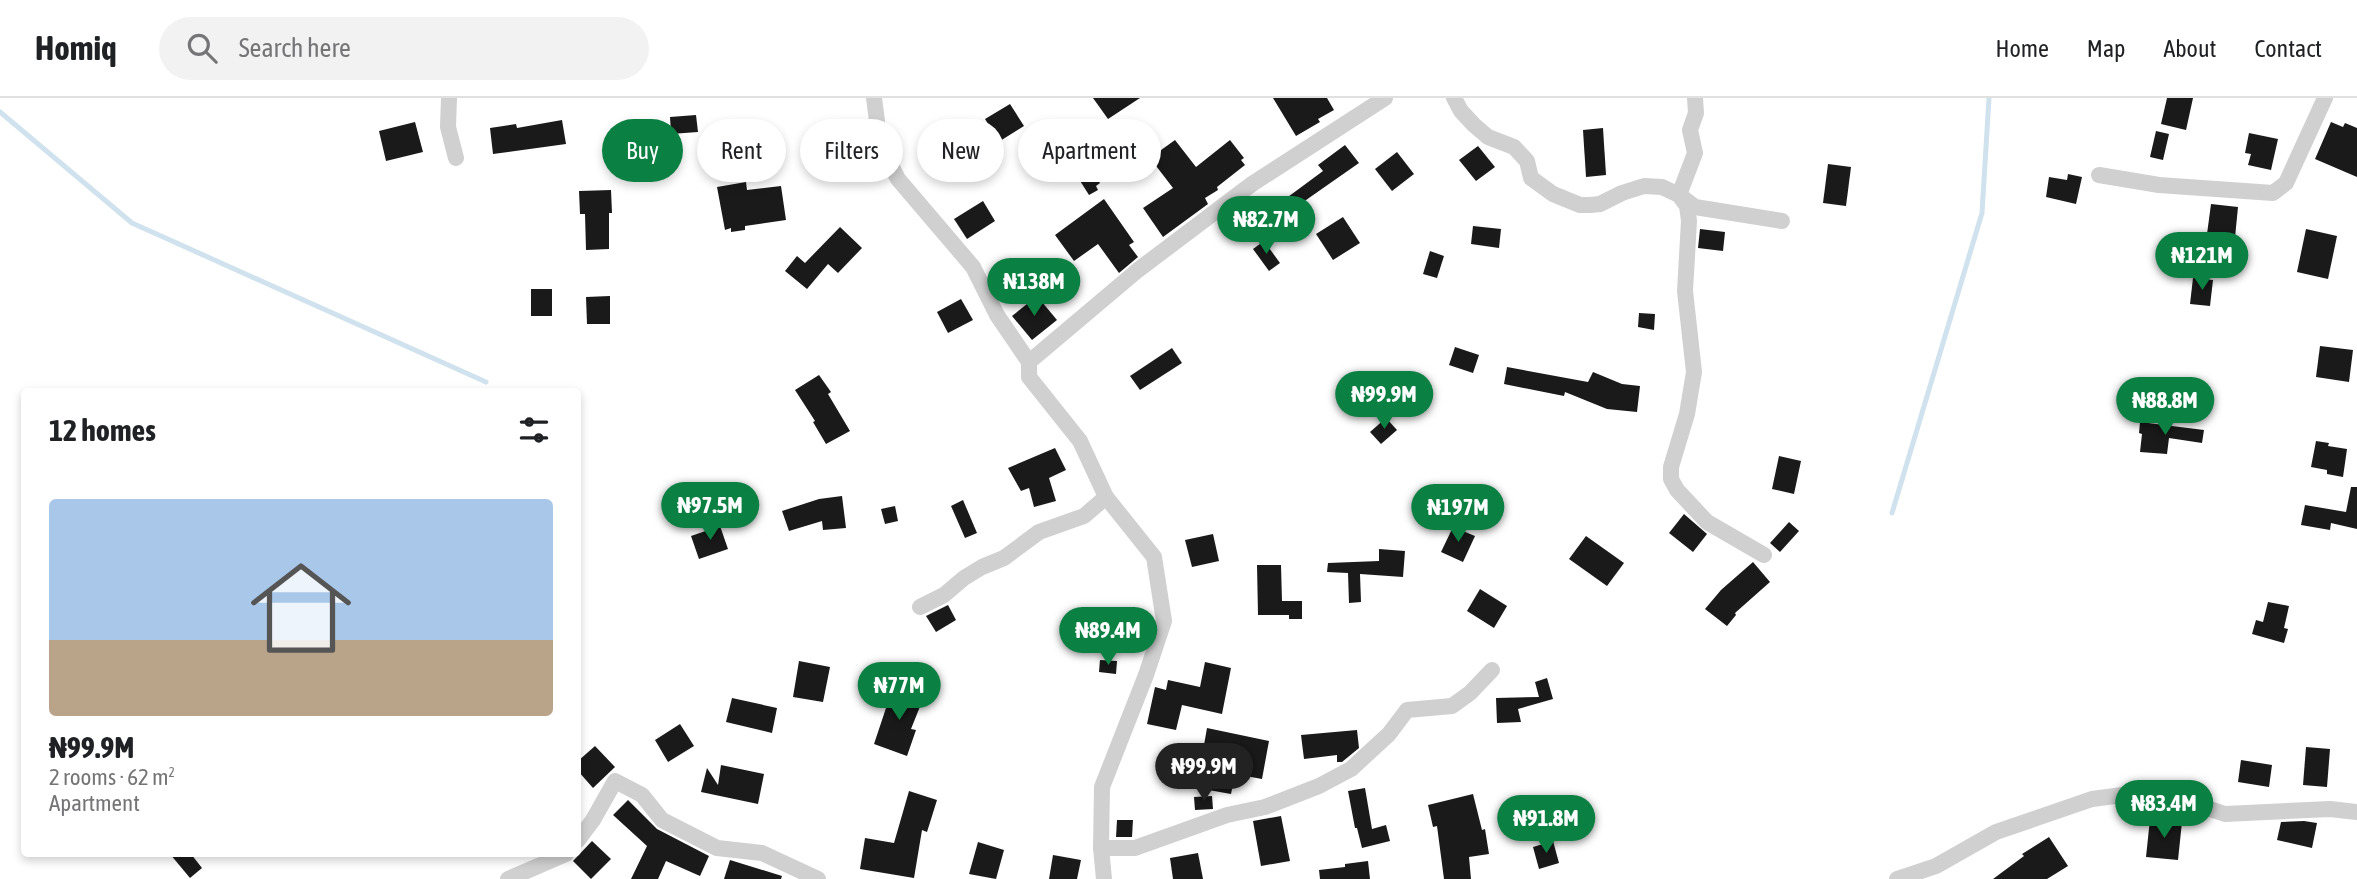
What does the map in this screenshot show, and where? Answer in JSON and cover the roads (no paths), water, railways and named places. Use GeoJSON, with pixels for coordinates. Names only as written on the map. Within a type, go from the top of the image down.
{"type":"FeatureCollection","features":[{"type":"Feature","properties":{"kind":"street"},"geometry":{"type":"LineString","coordinates":[[449,98],[448,127],[456,158]]}},
{"type":"Feature","properties":{"kind":"street"},"geometry":{"type":"LineString","coordinates":[[874,98],[880,144],[898,179],[973,267],[997,315],[1029,362],[1029,377],[1080,441],[1106,496],[1154,557],[1164,621],[1102,787],[1101,848],[1104,879]]}},
{"type":"Feature","properties":{"kind":"street"},"geometry":{"type":"LineString","coordinates":[[1029,362],[1138,270],[1252,184],[1385,98]]}},
{"type":"Feature","properties":{"kind":"street"},"geometry":{"type":"LineString","coordinates":[[1454,98],[1461,111],[1474,125],[1488,136],[1514,147],[1527,162],[1531,178],[1553,194],[1580,205],[1600,204],[1644,186],[1662,187],[1695,207],[1782,221]]}},
{"type":"Feature","properties":{"kind":"street"},"geometry":{"type":"LineString","coordinates":[[1679,195],[1695,153],[1690,130],[1696,113],[1695,98]]}},
{"type":"Feature","properties":{"kind":"street"},"geometry":{"type":"LineString","coordinates":[[2099,175],[2159,185],[2273,193],[2286,183],[2325,98]]}},
{"type":"Feature","properties":{"kind":"street"},"geometry":{"type":"LineString","coordinates":[[1679,195],[1687,206],[1689,221],[1685,291],[1694,372],[1687,414],[1671,467],[1671,479],[1677,490],[1707,522],[1764,555]]}},
{"type":"Feature","properties":{"kind":"street"},"geometry":{"type":"LineString","coordinates":[[920,607],[944,594],[973,572],[1004,558],[1039,532],[1084,516],[1106,496]]}},
{"type":"Feature","properties":{"kind":"street"},"geometry":{"type":"LineString","coordinates":[[1101,848],[1135,848],[1227,815],[1265,807],[1319,786],[1351,769],[1389,734],[1407,710],[1452,706],[1470,693],[1492,670]]}},
{"type":"Feature","properties":{"kind":"street"},"geometry":{"type":"LineString","coordinates":[[581,836],[615,781],[642,795],[662,820],[717,848],[762,853],[818,879]]}},
{"type":"Feature","properties":{"kind":"street"},"geometry":{"type":"LineString","coordinates":[[1897,879],[1936,866],[1996,832],[2092,799],[2130,794],[2167,794],[2225,814],[2330,809],[2357,812]]}},
{"type":"Feature","properties":{"kind":"street"},"geometry":{"type":"LineString","coordinates":[[508,879],[559,857]]}},
{"type":"Feature","properties":{"kind":"waterway"},"geometry":{"type":"LineString","coordinates":[[1892,513],[1982,213],[1989,98]]}},
{"type":"Feature","properties":{"kind":"waterway"},"geometry":{"type":"LineString","coordinates":[[0,112],[132,223],[486,382]]}}]}
